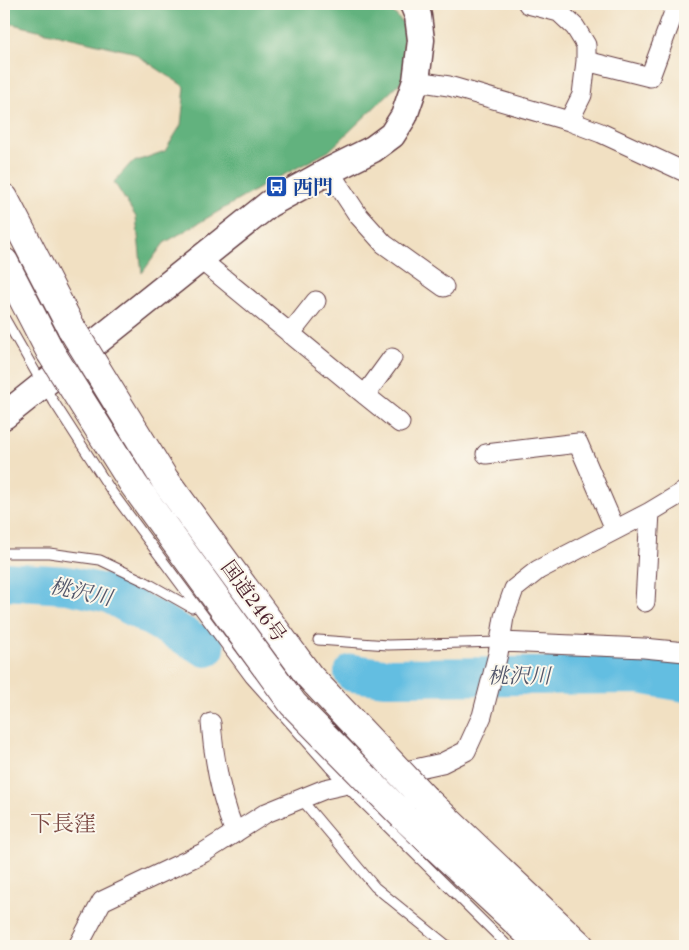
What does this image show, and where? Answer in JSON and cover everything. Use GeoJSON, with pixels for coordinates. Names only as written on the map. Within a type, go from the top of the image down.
{"type":"FeatureCollection","features":[{"type":"Feature","properties":{"kind":"highway","name":"国道246号"},"geometry":{"type":"LineString","coordinates":[[4,198],[72,328],[165,480],[309,676],[425,799],[580,946]]}},
{"type":"Feature","properties":{"kind":"highway","name":"国道246号"},"geometry":{"type":"LineString","coordinates":[[4,262],[51,353],[134,486],[293,704],[403,816],[542,946]]}},
{"type":"Feature","properties":{"kind":"street"},"geometry":{"type":"LineString","coordinates":[[4,416],[269,204],[329,171],[373,150],[392,135],[404,116],[416,81],[421,40],[418,16],[413,4]]}},
{"type":"Feature","properties":{"kind":"street"},"geometry":{"type":"LineString","coordinates":[[528,4],[559,12],[575,27],[586,45],[582,95],[569,121]]}},
{"type":"Feature","properties":{"kind":"street"},"geometry":{"type":"LineString","coordinates":[[586,61],[650,77],[678,4]]}},
{"type":"Feature","properties":{"kind":"street"},"geometry":{"type":"LineString","coordinates":[[416,81],[449,86],[569,121],[601,133],[685,172]]}},
{"type":"Feature","properties":{"kind":"street"},"geometry":{"type":"LineString","coordinates":[[329,171],[358,215],[384,244],[444,287]]}},
{"type":"Feature","properties":{"kind":"street"},"geometry":{"type":"LineString","coordinates":[[201,260],[400,423]]}},
{"type":"Feature","properties":{"kind":"street"},"geometry":{"type":"LineString","coordinates":[[290,334],[316,301]]}},
{"type":"Feature","properties":{"kind":"street"},"geometry":{"type":"LineString","coordinates":[[365,395],[392,358]]}},
{"type":"Feature","properties":{"kind":"street"},"geometry":{"type":"LineString","coordinates":[[486,454],[578,443],[615,529]]}},
{"type":"Feature","properties":{"kind":"street"},"geometry":{"type":"LineString","coordinates":[[78,946],[102,901],[203,853],[266,813],[325,789],[442,763],[466,751],[482,716],[499,648],[504,617],[514,589],[538,570],[650,512],[685,490]]}},
{"type":"Feature","properties":{"kind":"street"},"geometry":{"type":"LineString","coordinates":[[645,602],[650,512]]}},
{"type":"Feature","properties":{"kind":"street"},"geometry":{"type":"LineString","coordinates":[[499,648],[644,648],[685,652]]}},
{"type":"Feature","properties":{"kind":"street"},"geometry":{"type":"LineString","coordinates":[[211,723],[214,755],[235,833]]}},
{"type":"Feature","properties":{"kind":"lane"},"geometry":{"type":"LineString","coordinates":[[4,317],[42,385],[112,492],[250,678],[345,784],[508,946]]}},
{"type":"Feature","properties":{"kind":"lane"},"geometry":{"type":"LineString","coordinates":[[4,553],[49,554],[100,560],[146,582],[192,608]]}},
{"type":"Feature","properties":{"kind":"lane"},"geometry":{"type":"LineString","coordinates":[[318,640],[388,645],[499,648]]}},
{"type":"Feature","properties":{"kind":"lane"},"geometry":{"type":"LineString","coordinates":[[301,799],[375,887],[448,946]]}},
{"type":"Feature","properties":{"kind":"green space"},"geometry":{"type":"Polygon","coordinates":[[[4,4],[386,4],[403,23],[405,78],[329,151],[259,188],[164,243],[142,273],[136,217],[114,182],[131,163],[165,151],[181,125],[185,87],[132,52],[4,22],[4,4]]]}},
{"type":"Feature","properties":{"kind":"waterway","name":"桃沢川"},"geometry":{"type":"LineString","coordinates":[[4,581],[67,585],[109,594],[206,648]]}},
{"type":"Feature","properties":{"kind":"waterway","name":"桃沢川"},"geometry":{"type":"LineString","coordinates":[[353,673],[384,677],[639,675],[685,683]]}},
{"type":"Feature","properties":{"kind":"place","name":"西門"},"geometry":{"type":"Point","coordinates":[277,187]}},
{"type":"Feature","properties":{"kind":"district","name":"下長窪"},"geometry":{"type":"Point","coordinates":[63,823]}}]}
